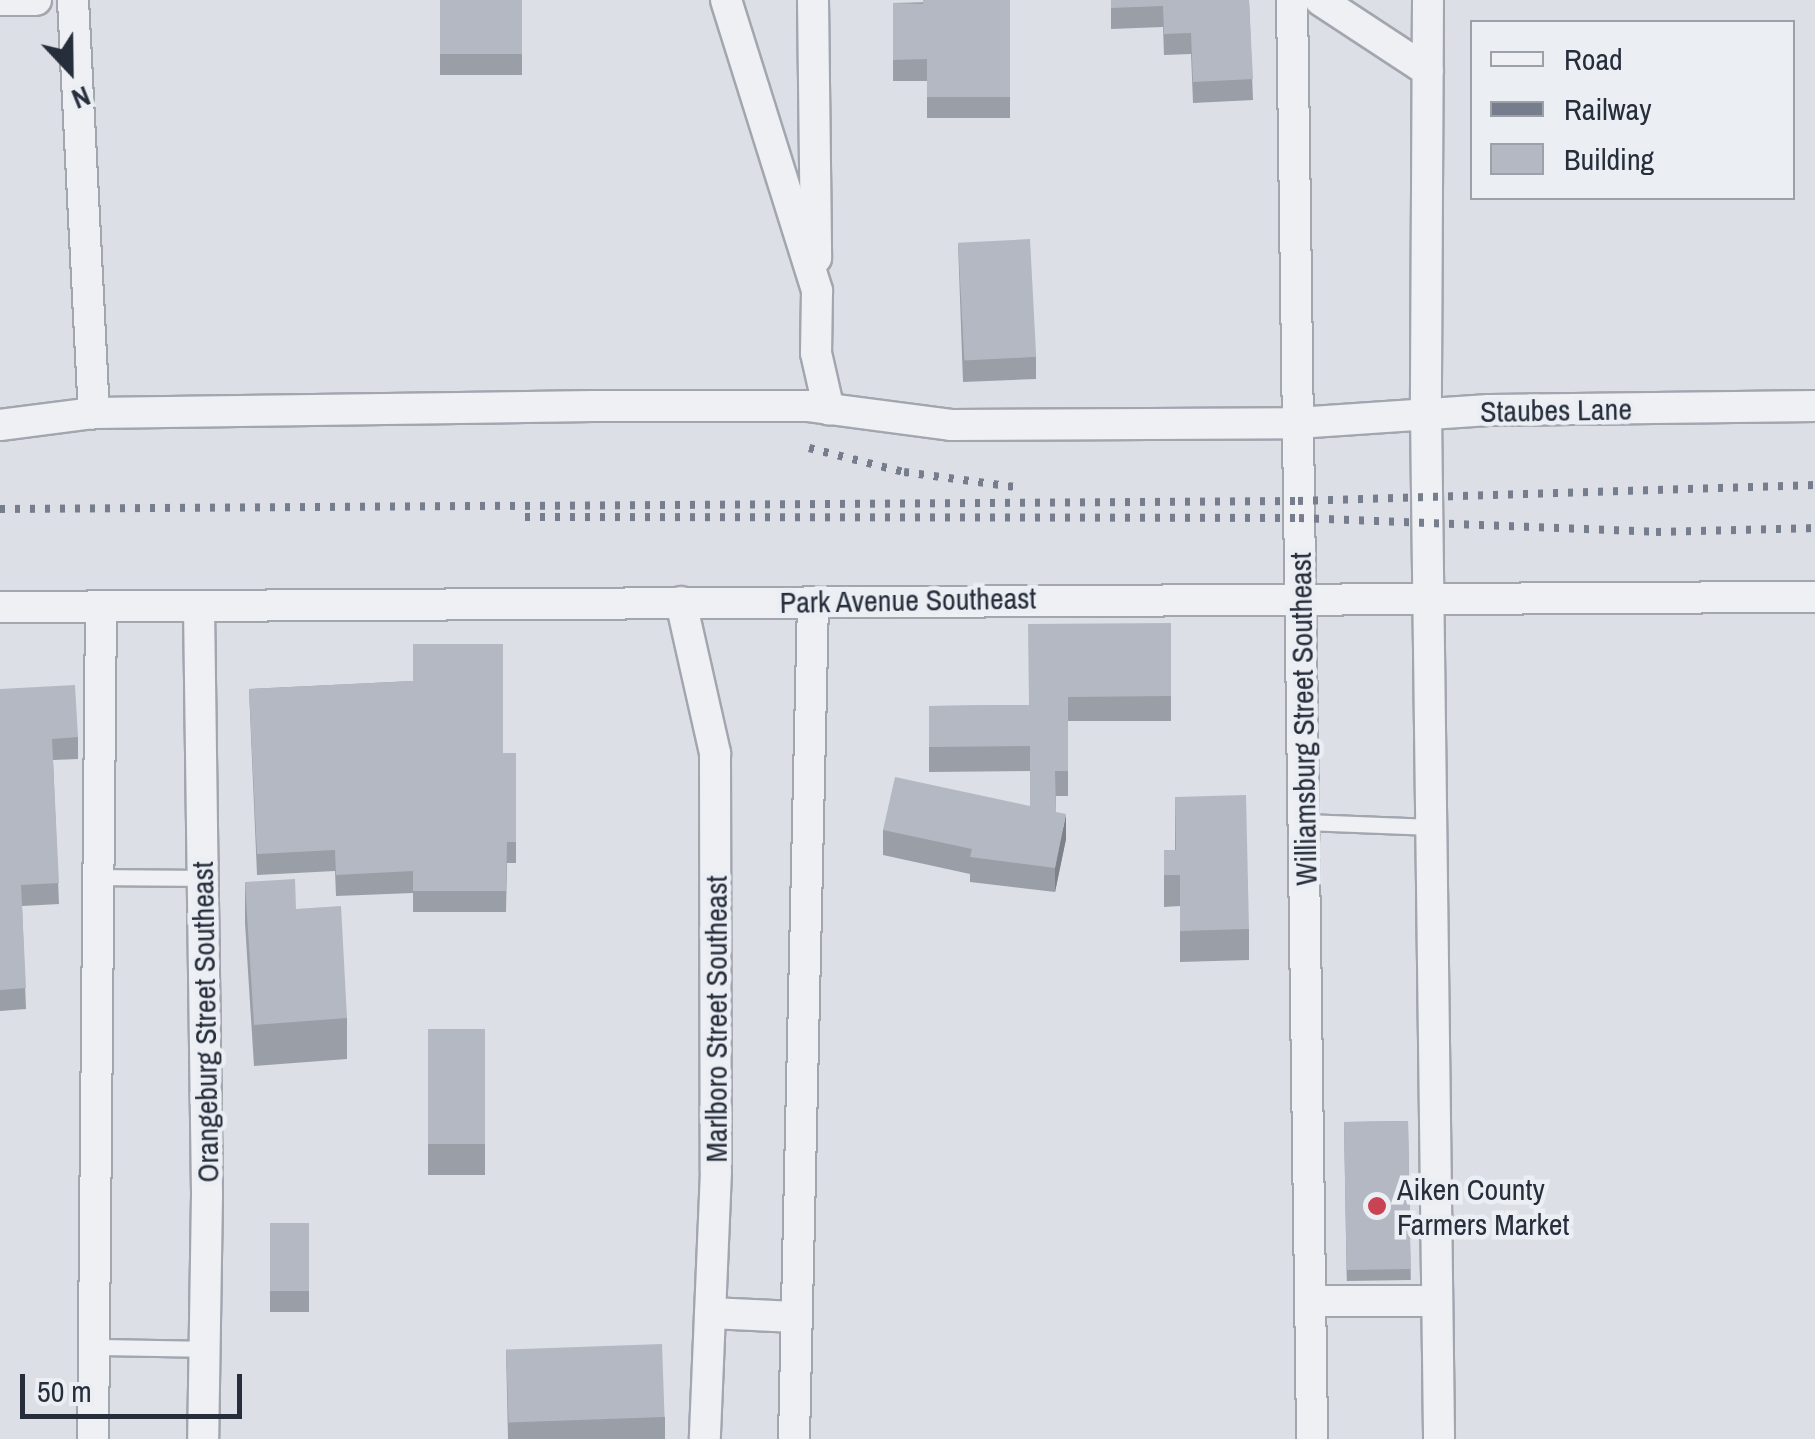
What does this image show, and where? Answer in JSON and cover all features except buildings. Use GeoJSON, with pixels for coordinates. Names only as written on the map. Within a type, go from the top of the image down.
{"type":"FeatureCollection","features":[{"type":"Feature","properties":{"kind":"street"},"geometry":{"type":"LineString","coordinates":[[0,0],[36,0]]}},
{"type":"Feature","properties":{"kind":"street"},"geometry":{"type":"LineString","coordinates":[[72,0],[94,413]]}},
{"type":"Feature","properties":{"kind":"street"},"geometry":{"type":"LineString","coordinates":[[726,0],[817,290]]}},
{"type":"Feature","properties":{"kind":"street"},"geometry":{"type":"LineString","coordinates":[[813,0],[816,353],[829,410]]}},
{"type":"Feature","properties":{"kind":"street","name":"Williamsburg Street Southeast"},"geometry":{"type":"LineString","coordinates":[[1292,0],[1312,1439]]}},
{"type":"Feature","properties":{"kind":"street"},"geometry":{"type":"LineString","coordinates":[[1320,0],[1428,72]]}},
{"type":"Feature","properties":{"kind":"street"},"geometry":{"type":"LineString","coordinates":[[1428,0],[1426,414],[1439,1439]]}},
{"type":"Feature","properties":{"kind":"street","name":"Staubes Lane"},"geometry":{"type":"LineString","coordinates":[[1297,423],[1426,414],[1815,406]]}},
{"type":"Feature","properties":{"kind":"street"},"geometry":{"type":"LineString","coordinates":[[0,425],[94,413],[829,410],[951,425],[1297,423]]}},
{"type":"Feature","properties":{"kind":"street","name":"Park Avenue Southeast"},"geometry":{"type":"LineString","coordinates":[[0,608],[1815,598]]}},
{"type":"Feature","properties":{"kind":"street","name":"Marlboro Street Southeast"},"geometry":{"type":"LineString","coordinates":[[681,602],[715,752],[710,1313],[705,1439]]}},
{"type":"Feature","properties":{"kind":"street"},"geometry":{"type":"LineString","coordinates":[[794,1439],[813,602]]}},
{"type":"Feature","properties":{"kind":"street"},"geometry":{"type":"LineString","coordinates":[[93,1439],[101,606]]}},
{"type":"Feature","properties":{"kind":"street","name":"Orangeburg Street Southeast"},"geometry":{"type":"LineString","coordinates":[[198,606],[204,1439]]}},
{"type":"Feature","properties":{"kind":"street"},"geometry":{"type":"LineString","coordinates":[[1312,1301],[1437,1301]]}},
{"type":"Feature","properties":{"kind":"street"},"geometry":{"type":"LineString","coordinates":[[710,1313],[796,1317]]}},
{"type":"Feature","properties":{"kind":"lane"},"geometry":{"type":"LineString","coordinates":[[1306,822],[1431,827]]}},
{"type":"Feature","properties":{"kind":"lane"},"geometry":{"type":"LineString","coordinates":[[98,877],[202,878]]}},
{"type":"Feature","properties":{"kind":"lane"},"geometry":{"type":"LineString","coordinates":[[94,1346],[205,1349]]}},
{"type":"Feature","properties":{"kind":"railway"},"geometry":{"type":"LineString","coordinates":[[809,448],[904,472],[1015,487]]}},
{"type":"Feature","properties":{"kind":"railway"},"geometry":{"type":"LineString","coordinates":[[0,509],[1298,501],[1815,485]]}},
{"type":"Feature","properties":{"kind":"railway"},"geometry":{"type":"LineString","coordinates":[[525,517],[1299,518],[1656,532],[1815,528]]}},
{"type":"Feature","properties":{"kind":"place","name":"Aiken County Farmers Market"},"geometry":{"type":"Point","coordinates":[1377,1206]}}]}
